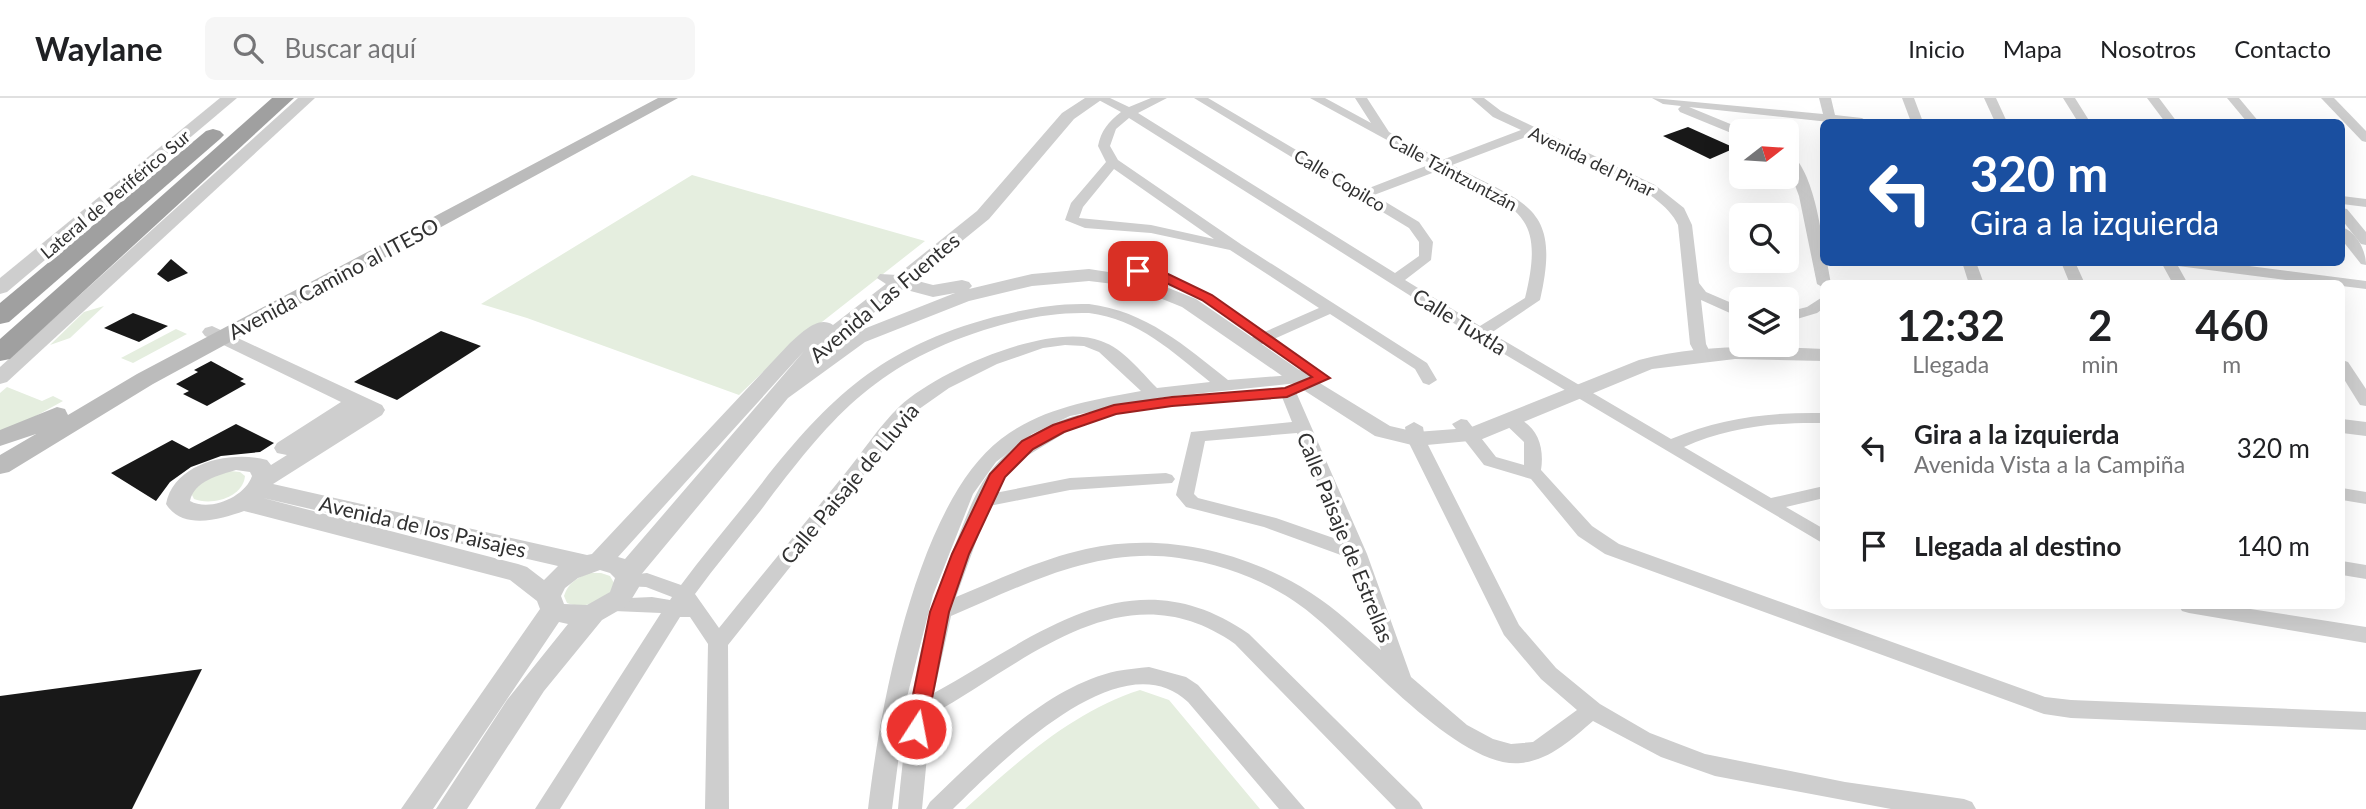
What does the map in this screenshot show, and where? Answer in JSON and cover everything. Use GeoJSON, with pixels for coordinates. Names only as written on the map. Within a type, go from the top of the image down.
{"type":"FeatureCollection","features":[{"type":"Feature","properties":{"kind":"highway"},"geometry":{"type":"LineString","coordinates":[[0,316],[257,98]]}},
{"type":"Feature","properties":{"kind":"highway"},"geometry":{"type":"LineString","coordinates":[[215,180],[287,98]]}},
{"type":"Feature","properties":{"kind":"highway"},"geometry":{"type":"LineString","coordinates":[[0,353],[287,98]]}},
{"type":"Feature","properties":{"kind":"highway"},"geometry":{"type":"LineString","coordinates":[[0,297],[70,232]]}},
{"type":"Feature","properties":{"kind":"main road","name":"Avenida Camino al ITESO"},"geometry":{"type":"LineString","coordinates":[[0,466],[217,335],[654,98]]}},
{"type":"Feature","properties":{"kind":"main road","name":"Avenida Camino al ITESO"},"geometry":{"type":"LineString","coordinates":[[0,438],[29,428],[217,335],[670,98]]}},
{"type":"Feature","properties":{"kind":"street","name":"Lateral de Periférico Sur"},"geometry":{"type":"LineString","coordinates":[[0,288],[229,98]]}},
{"type":"Feature","properties":{"kind":"street"},"geometry":{"type":"LineString","coordinates":[[0,378],[307,98]]}},
{"type":"Feature","properties":{"kind":"street","name":"Avenida Las Fuentes"},"geometry":{"type":"LineString","coordinates":[[603,610],[627,589],[629,577],[775,397],[822,344],[971,209],[1061,107],[1077,98]]}},
{"type":"Feature","properties":{"kind":"street","name":"Avenida Las Fuentes"},"geometry":{"type":"LineString","coordinates":[[551,603],[557,580],[593,562],[797,347],[983,215],[1068,116],[1099,98]]}},
{"type":"Feature","properties":{"kind":"street","name":"Calle Tuxtla"},"geometry":{"type":"LineString","coordinates":[[1099,98],[1115,104],[1480,333],[1820,536]]}},
{"type":"Feature","properties":{"kind":"street"},"geometry":{"type":"LineString","coordinates":[[1161,98],[1126,113],[1106,134],[1104,146],[1113,162],[1237,248],[1421,366],[1429,380]]}},
{"type":"Feature","properties":{"kind":"street","name":"Calle Copilco"},"geometry":{"type":"LineString","coordinates":[[1200,98],[1414,225],[1426,242],[1426,257],[1395,280]]}},
{"type":"Feature","properties":{"kind":"street","name":"Calle Tzintzuntzán"},"geometry":{"type":"LineString","coordinates":[[1316,98],[1529,214],[1540,233],[1539,269],[1532,300],[1480,333]]}},
{"type":"Feature","properties":{"kind":"street"},"geometry":{"type":"LineString","coordinates":[[1361,98],[1388,136]]}},
{"type":"Feature","properties":{"kind":"street","name":"Avenida del Pinar"},"geometry":{"type":"LineString","coordinates":[[1477,98],[1489,110],[1650,188],[1679,211],[1685,225],[1701,349]]}},
{"type":"Feature","properties":{"kind":"street"},"geometry":{"type":"LineString","coordinates":[[1663,99],[1736,104],[1830,119],[1825,98]]}},
{"type":"Feature","properties":{"kind":"street"},"geometry":{"type":"LineString","coordinates":[[1908,98],[1916,119]]}},
{"type":"Feature","properties":{"kind":"street"},"geometry":{"type":"LineString","coordinates":[[1990,98],[2000,119]]}},
{"type":"Feature","properties":{"kind":"street"},"geometry":{"type":"LineString","coordinates":[[2069,98],[2082,119]]}},
{"type":"Feature","properties":{"kind":"street"},"geometry":{"type":"LineString","coordinates":[[2152,98],[2169,119]]}},
{"type":"Feature","properties":{"kind":"street"},"geometry":{"type":"LineString","coordinates":[[2233,98],[2250,119]]}},
{"type":"Feature","properties":{"kind":"street"},"geometry":{"type":"LineString","coordinates":[[2248,98],[2266,119]]}},
{"type":"Feature","properties":{"kind":"street"},"geometry":{"type":"LineString","coordinates":[[2327,98],[2366,138]]}},
{"type":"Feature","properties":{"kind":"street"},"geometry":{"type":"LineString","coordinates":[[1663,99],[1729,128]]}},
{"type":"Feature","properties":{"kind":"street"},"geometry":{"type":"LineString","coordinates":[[1365,194],[1530,131]]}},
{"type":"Feature","properties":{"kind":"street"},"geometry":{"type":"LineString","coordinates":[[1113,162],[1076,206],[1072,220],[1083,225],[1167,231],[1237,248]]}},
{"type":"Feature","properties":{"kind":"street"},"geometry":{"type":"LineString","coordinates":[[1799,173],[1817,219],[1820,247]]}},
{"type":"Feature","properties":{"kind":"street"},"geometry":{"type":"LineString","coordinates":[[2345,200],[2366,203]]}},
{"type":"Feature","properties":{"kind":"street"},"geometry":{"type":"LineString","coordinates":[[2345,216],[2366,241]]}},
{"type":"Feature","properties":{"kind":"street"},"geometry":{"type":"LineString","coordinates":[[2345,235],[2366,261]]}},
{"type":"Feature","properties":{"kind":"street"},"geometry":{"type":"LineString","coordinates":[[895,280],[933,291],[944,291],[1026,269],[1097,264],[1159,275],[1207,298],[1306,381],[1383,431],[1415,433],[1467,430],[1509,420],[1569,387]]}},
{"type":"Feature","properties":{"kind":"street"},"geometry":{"type":"LineString","coordinates":[[2215,266],[2329,280]]}},
{"type":"Feature","properties":{"kind":"street"},"geometry":{"type":"LineString","coordinates":[[775,397],[858,338],[962,297],[1032,280],[1089,275],[1134,281],[1189,303],[1257,341]]}},
{"type":"Feature","properties":{"kind":"street"},"geometry":{"type":"LineString","coordinates":[[2345,282],[2366,285]]}},
{"type":"Feature","properties":{"kind":"street"},"geometry":{"type":"LineString","coordinates":[[1692,283],[1702,295],[1729,307]]}},
{"type":"Feature","properties":{"kind":"street"},"geometry":{"type":"LineString","coordinates":[[1799,314],[1812,310],[1820,303]]}},
{"type":"Feature","properties":{"kind":"street"},"geometry":{"type":"LineString","coordinates":[[1257,341],[1331,308]]}},
{"type":"Feature","properties":{"kind":"street"},"geometry":{"type":"LineString","coordinates":[[547,809],[780,472],[852,392],[906,358],[995,321],[1027,313],[1061,309],[1100,309],[1139,323],[1164,338],[1224,385]]}},
{"type":"Feature","properties":{"kind":"street"},"geometry":{"type":"LineString","coordinates":[[217,335],[365,406],[256,484]]}},
{"type":"Feature","properties":{"kind":"street","name":"Calle Paisaje de Lluvia"},"geometry":{"type":"LineString","coordinates":[[718,643],[906,410],[927,393],[955,377],[1011,353],[1066,340],[1086,341],[1114,356],[1153,394]]}},
{"type":"Feature","properties":{"kind":"street"},"geometry":{"type":"LineString","coordinates":[[1467,430],[1569,387],[1729,343]]}},
{"type":"Feature","properties":{"kind":"street"},"geometry":{"type":"LineString","coordinates":[[1799,344],[1820,346]]}},
{"type":"Feature","properties":{"kind":"street"},"geometry":{"type":"LineString","coordinates":[[1701,349],[1820,355]]}},
{"type":"Feature","properties":{"kind":"street"},"geometry":{"type":"LineString","coordinates":[[2345,370],[2366,401]]}},
{"type":"Feature","properties":{"kind":"street"},"geometry":{"type":"LineString","coordinates":[[880,809],[889,731],[915,615],[942,544],[975,476],[1001,449],[1047,419],[1112,406],[1153,394],[1224,385],[1306,381]]}},
{"type":"Feature","properties":{"kind":"street"},"geometry":{"type":"LineString","coordinates":[[910,809],[919,711],[940,612],[983,501],[998,474],[1028,445],[1058,428],[1112,406],[1172,401],[1306,381]]}},
{"type":"Feature","properties":{"kind":"street","name":"Calle Paisaje de Estrellas"},"geometry":{"type":"LineString","coordinates":[[1306,381],[1302,427],[1357,554],[1402,682]]}},
{"type":"Feature","properties":{"kind":"street"},"geometry":{"type":"LineString","coordinates":[[2345,417],[2366,420]]}},
{"type":"Feature","properties":{"kind":"street"},"geometry":{"type":"LineString","coordinates":[[1670,446],[1703,430],[1744,420],[1820,418]]}},
{"type":"Feature","properties":{"kind":"street"},"geometry":{"type":"LineString","coordinates":[[1509,420],[1534,443],[1536,449],[1532,472]]}},
{"type":"Feature","properties":{"kind":"street"},"geometry":{"type":"LineString","coordinates":[[2345,426],[2366,429]]}},
{"type":"Feature","properties":{"kind":"street"},"geometry":{"type":"LineString","coordinates":[[1302,427],[1197,436],[1185,495],[1192,503],[1269,522],[1357,554]]}},
{"type":"Feature","properties":{"kind":"street"},"geometry":{"type":"LineString","coordinates":[[1467,430],[1490,461],[1532,472],[1585,531],[1612,549],[2044,705],[2071,709],[2366,721]]}},
{"type":"Feature","properties":{"kind":"street"},"geometry":{"type":"LineString","coordinates":[[1415,433],[1511,630],[1555,681],[1592,709],[1662,748],[1698,761],[1880,799],[1964,809]]}},
{"type":"Feature","properties":{"kind":"street"},"geometry":{"type":"LineString","coordinates":[[983,501],[1070,484],[1166,479]]}},
{"type":"Feature","properties":{"kind":"street","name":"Avenida de los Paisajes"},"geometry":{"type":"LineString","coordinates":[[256,484],[593,562],[618,564],[629,577]]}},
{"type":"Feature","properties":{"kind":"street","name":"Avenida de los Paisajes"},"geometry":{"type":"LineString","coordinates":[[256,484],[518,573],[551,603]]}},
{"type":"Feature","properties":{"kind":"street"},"geometry":{"type":"LineString","coordinates":[[1769,505],[1820,493]]}},
{"type":"Feature","properties":{"kind":"street"},"geometry":{"type":"LineString","coordinates":[[2345,494],[2366,498]]}},
{"type":"Feature","properties":{"kind":"street"},"geometry":{"type":"LineString","coordinates":[[940,612],[1054,563],[1127,550],[1175,551],[1215,559],[1275,581],[1307,600],[1443,721],[1472,741],[1518,755],[1540,750],[1592,709]]}},
{"type":"Feature","properties":{"kind":"street"},"geometry":{"type":"LineString","coordinates":[[2345,568],[2366,572]]}},
{"type":"Feature","properties":{"kind":"street"},"geometry":{"type":"LineString","coordinates":[[629,577],[647,580],[686,605],[718,643],[717,809]]}},
{"type":"Feature","properties":{"kind":"street"},"geometry":{"type":"LineString","coordinates":[[415,809],[473,722],[532,644],[551,603],[563,615],[652,604],[686,605]]}},
{"type":"Feature","properties":{"kind":"street"},"geometry":{"type":"LineString","coordinates":[[919,711],[1029,643],[1071,622],[1105,612],[1141,607],[1173,608],[1210,619],[1242,639],[1411,809]]}},
{"type":"Feature","properties":{"kind":"street"},"geometry":{"type":"LineString","coordinates":[[2207,609],[2366,635]]}},
{"type":"Feature","properties":{"kind":"street"},"geometry":{"type":"LineString","coordinates":[[451,809],[506,723],[564,643],[603,610]]}},
{"type":"Feature","properties":{"kind":"street"},"geometry":{"type":"LineString","coordinates":[[938,809],[1054,709],[1088,688],[1131,675],[1157,676],[1179,683],[1199,700],[1293,809]]}},
{"type":"Feature","properties":{"kind":"street"},"geometry":{"type":"LineString","coordinates":[[1856,809],[1880,799]]}},
{"type":"Feature","properties":{"kind":"green space"},"geometry":{"type":"Polygon","coordinates":[[[692,175],[925,241],[785,351],[739,395],[481,304],[692,175]]]}},
{"type":"Feature","properties":{"kind":"green space"},"geometry":{"type":"Polygon","coordinates":[[[104,306],[70,338],[50,345],[84,312],[104,306]]]}},
{"type":"Feature","properties":{"kind":"green space"},"geometry":{"type":"Polygon","coordinates":[[[176,329],[187,334],[133,363],[121,358],[176,329]]]}},
{"type":"Feature","properties":{"kind":"green space"},"geometry":{"type":"Polygon","coordinates":[[[7,387],[42,401],[53,396],[63,401],[25,422],[0,431],[0,393],[7,387]]]}},
{"type":"Feature","properties":{"kind":"green space"},"geometry":{"type":"Polygon","coordinates":[[[230,471],[240,472],[245,476],[239,490],[217,501],[194,499],[191,493],[205,478],[230,471]]]}},
{"type":"Feature","properties":{"kind":"green space"},"geometry":{"type":"Polygon","coordinates":[[[588,573],[610,576],[614,583],[611,592],[585,605],[567,603],[564,596],[570,585],[588,573]]]}},
{"type":"Feature","properties":{"kind":"green space"},"geometry":{"type":"Polygon","coordinates":[[[1140,690],[1169,700],[1260,809],[965,809],[1046,740],[1092,711],[1140,690]]]}},
{"type":"Feature","properties":{"kind":"building"},"geometry":{"type":"Polygon","coordinates":[[[1688,127],[1729,145],[1729,151],[1710,159],[1663,136],[1688,127]]]}},
{"type":"Feature","properties":{"kind":"building"},"geometry":{"type":"Polygon","coordinates":[[[171,259],[188,273],[168,282],[157,274],[171,259]]]}},
{"type":"Feature","properties":{"kind":"building"},"geometry":{"type":"Polygon","coordinates":[[[133,313],[168,326],[139,342],[104,328],[133,313]]]}},
{"type":"Feature","properties":{"kind":"building"},"geometry":{"type":"Polygon","coordinates":[[[441,331],[481,346],[397,400],[354,382],[441,331]]]}},
{"type":"Feature","properties":{"kind":"building"},"geometry":{"type":"Polygon","coordinates":[[[211,361],[244,379],[240,381],[246,384],[207,406],[183,394],[189,391],[176,384],[211,361]]]}},
{"type":"Feature","properties":{"kind":"building"},"geometry":{"type":"Polygon","coordinates":[[[236,424],[274,443],[260,452],[221,456],[191,467],[170,482],[156,501],[111,473],[172,440],[189,449],[236,424]]]}},
{"type":"Feature","properties":{"kind":"building"},"geometry":{"type":"Polygon","coordinates":[[[202,669],[132,809],[0,809],[0,696],[202,669]]]}},
{"type":"Feature","properties":{"kind":"route"},"geometry":{"type":"LineString","coordinates":[[916,729],[940,612],[961,554],[976,516],[998,474],[1028,445],[1058,428],[1114,410],[1172,401],[1287,392],[1323,378],[1207,298],[1159,275],[1138,271]]}}]}
